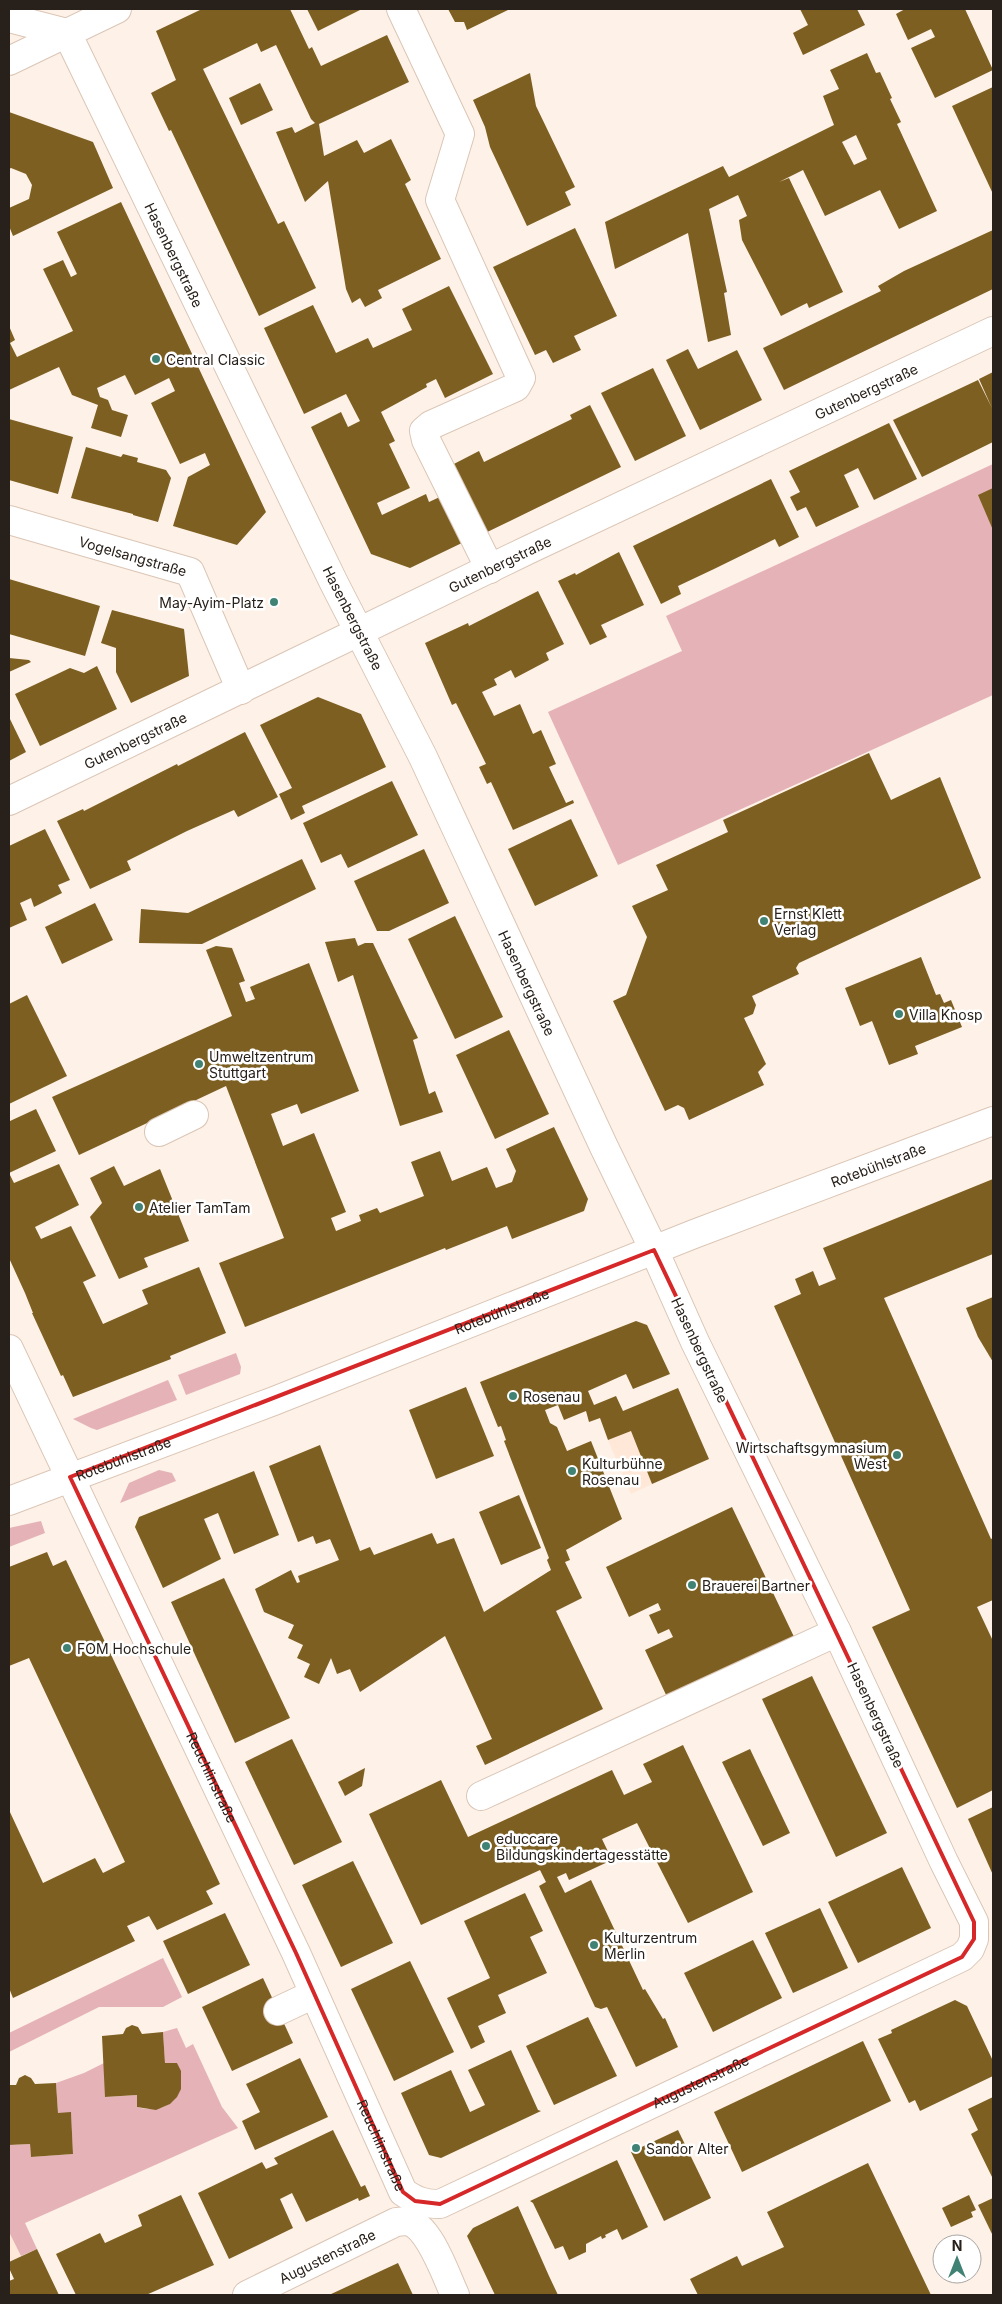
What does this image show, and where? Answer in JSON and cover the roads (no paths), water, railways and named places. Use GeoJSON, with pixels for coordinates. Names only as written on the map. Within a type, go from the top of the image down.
{"type":"FeatureCollection","features":[{"type":"Feature","properties":{"kind":"street"},"geometry":{"type":"LineString","coordinates":[[9,61],[117,9]]}},
{"type":"Feature","properties":{"kind":"street"},"geometry":{"type":"LineString","coordinates":[[401,9],[460,134],[440,200],[521,378],[516,387],[431,425],[424,431],[426,440],[490,569]]}},
{"type":"Feature","properties":{"kind":"street"},"geometry":{"type":"LineString","coordinates":[[11,15],[67,33]]}},
{"type":"Feature","properties":{"kind":"street","name":"Hasenbergstraße"},"geometry":{"type":"LineString","coordinates":[[67,33],[334,584],[360,631],[423,757],[595,1129],[654,1250],[695,1342],[837,1632],[944,1862],[984,1942]]}},
{"type":"Feature","properties":{"kind":"street","name":"Gutenbergstraße"},"geometry":{"type":"LineString","coordinates":[[9,801],[360,631],[993,331]]}},
{"type":"Feature","properties":{"kind":"street","name":"Vogelsangstraße"},"geometry":{"type":"LineString","coordinates":[[9,520],[190,572],[241,690]]}},
{"type":"Feature","properties":{"kind":"street"},"geometry":{"type":"LineString","coordinates":[[159,1132],[194,1115]]}},
{"type":"Feature","properties":{"kind":"street","name":"Rotebühlstraße"},"geometry":{"type":"LineString","coordinates":[[9,1502],[70,1477],[274,1401],[654,1250],[993,1121]]}},
{"type":"Feature","properties":{"kind":"street","name":"Reuchlinstraße"},"geometry":{"type":"LineString","coordinates":[[9,1349],[314,1994],[418,2226],[426,2235],[455,2295]]}},
{"type":"Feature","properties":{"kind":"street"},"geometry":{"type":"LineString","coordinates":[[481,1796],[837,1632]]}},
{"type":"Feature","properties":{"kind":"street","name":"Augustenstraße"},"geometry":{"type":"LineString","coordinates":[[247,2295],[396,2222],[412,2211],[428,2204],[440,2204],[962,1957],[970,1948],[984,1942]]}},
{"type":"Feature","properties":{"kind":"street"},"geometry":{"type":"LineString","coordinates":[[278,2011],[314,1994]]}},
{"type":"Feature","properties":{"kind":"place","name":"Central Classic"},"geometry":{"type":"Point","coordinates":[156,359]}},
{"type":"Feature","properties":{"kind":"place","name":"May-Ayim-Platz"},"geometry":{"type":"Point","coordinates":[274,602]}},
{"type":"Feature","properties":{"kind":"place","name":"Ernst Klett Verlag"},"geometry":{"type":"Point","coordinates":[764,921]}},
{"type":"Feature","properties":{"kind":"place","name":"Villa Knosp"},"geometry":{"type":"Point","coordinates":[899,1014]}},
{"type":"Feature","properties":{"kind":"place","name":"Umweltzentrum Stuttgart"},"geometry":{"type":"Point","coordinates":[199,1064]}},
{"type":"Feature","properties":{"kind":"place","name":"Atelier TamTam"},"geometry":{"type":"Point","coordinates":[139,1207]}},
{"type":"Feature","properties":{"kind":"place","name":"Rosenau"},"geometry":{"type":"Point","coordinates":[513,1396]}},
{"type":"Feature","properties":{"kind":"place","name":"Wirtschaftsgymnasium West"},"geometry":{"type":"Point","coordinates":[897,1455]}},
{"type":"Feature","properties":{"kind":"place","name":"Kulturbühne Rosenau"},"geometry":{"type":"Point","coordinates":[572,1471]}},
{"type":"Feature","properties":{"kind":"place","name":"Brauerei Bartner"},"geometry":{"type":"Point","coordinates":[692,1585]}},
{"type":"Feature","properties":{"kind":"place","name":"FOM Hochschule"},"geometry":{"type":"Point","coordinates":[67,1648]}},
{"type":"Feature","properties":{"kind":"place","name":"educcare Bildungskindertagesstätte"},"geometry":{"type":"Point","coordinates":[486,1846]}},
{"type":"Feature","properties":{"kind":"place","name":"Kulturzentrum Merlin"},"geometry":{"type":"Point","coordinates":[594,1945]}},
{"type":"Feature","properties":{"kind":"place","name":"Sandor Alter"},"geometry":{"type":"Point","coordinates":[636,2148]}}]}
